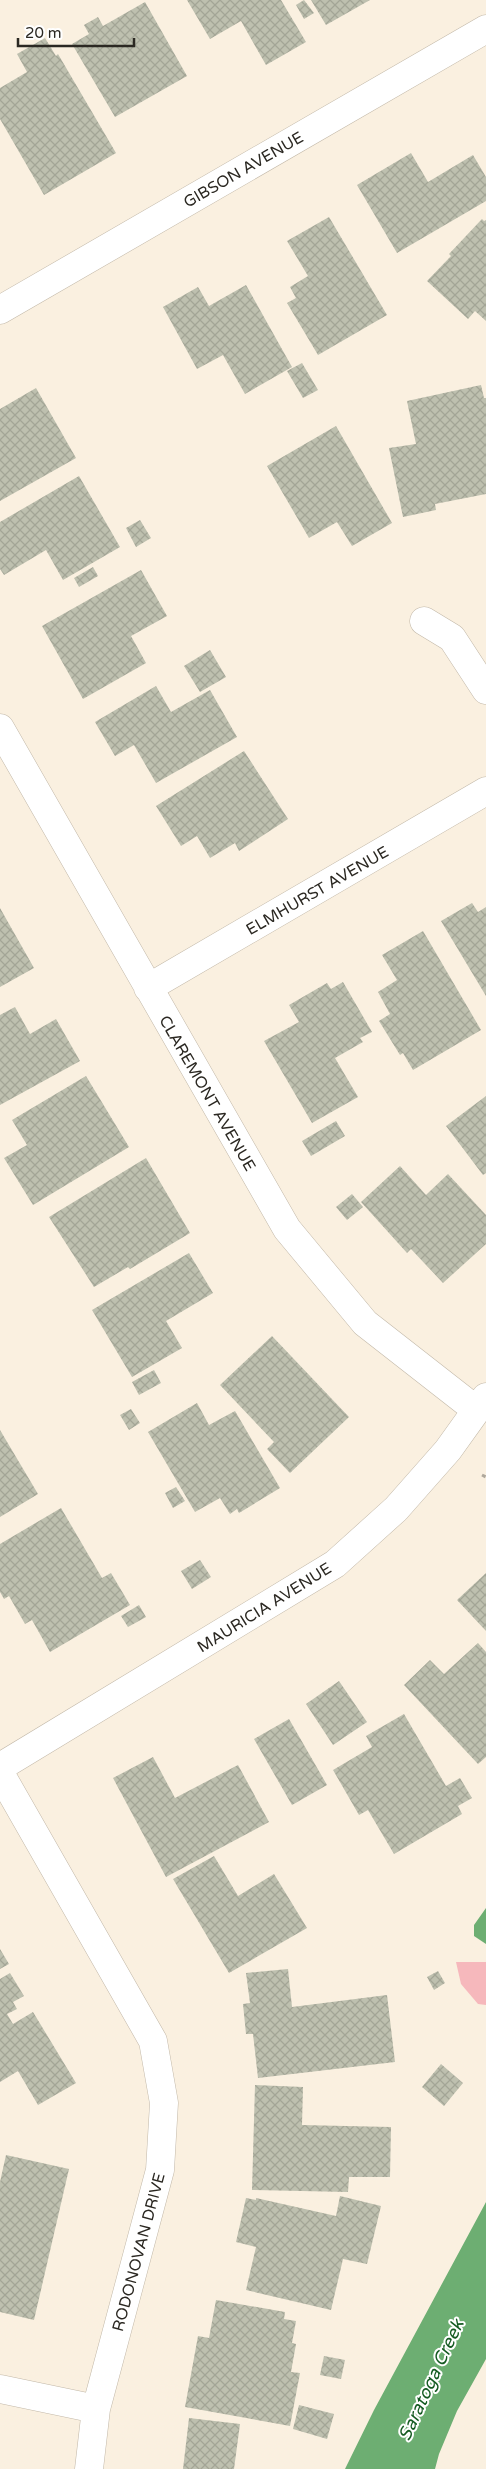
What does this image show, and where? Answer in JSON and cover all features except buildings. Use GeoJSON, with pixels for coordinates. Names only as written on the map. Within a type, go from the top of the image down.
{"type":"FeatureCollection","features":[{"type":"Feature","properties":{"kind":"street","name":"GIBSON AVENUE"},"geometry":{"type":"LineString","coordinates":[[0,310],[486,29]]}},
{"type":"Feature","properties":{"kind":"street"},"geometry":{"type":"LineString","coordinates":[[424,621],[452,638],[486,690]]}},
{"type":"Feature","properties":{"kind":"street","name":"CLAREMONT AVENUE"},"geometry":{"type":"LineString","coordinates":[[0,728],[287,1229],[365,1323],[481,1403]]}},
{"type":"Feature","properties":{"kind":"street","name":"ELMHURST AVENUE"},"geometry":{"type":"LineString","coordinates":[[148,988],[486,791]]}},
{"type":"Feature","properties":{"kind":"street","name":"MAURICIA AVENUE"},"geometry":{"type":"LineString","coordinates":[[0,1767],[335,1564],[396,1510],[448,1450],[481,1403]]}},
{"type":"Feature","properties":{"kind":"street","name":"RODONOVAN DRIVE"},"geometry":{"type":"LineString","coordinates":[[0,1774],[153,2041],[164,2102],[160,2170],[96,2409],[88,2469]]}},
{"type":"Feature","properties":{"kind":"street"},"geometry":{"type":"LineString","coordinates":[[0,2389],[96,2409]]}},
{"type":"Feature","properties":{"kind":"path"},"geometry":{"type":"LineString","coordinates":[[482,1475],[486,1478]]}},
{"type":"Feature","properties":{"kind":"shaded area"},"geometry":{"type":"Polygon","coordinates":[[[456,1962],[486,1962],[486,2005],[478,2004],[461,1984],[456,1962]]]}},
{"type":"Feature","properties":{"kind":"water"},"geometry":{"type":"Polygon","coordinates":[[[486,1908],[486,1944],[474,1936],[474,1925],[486,1908]]]}},
{"type":"Feature","properties":{"kind":"water","name":"Saratoga Creek"},"geometry":{"type":"Polygon","coordinates":[[[486,2202],[486,2359],[457,2411],[439,2454],[435,2469],[345,2469],[374,2410],[486,2202]]]}}]}
